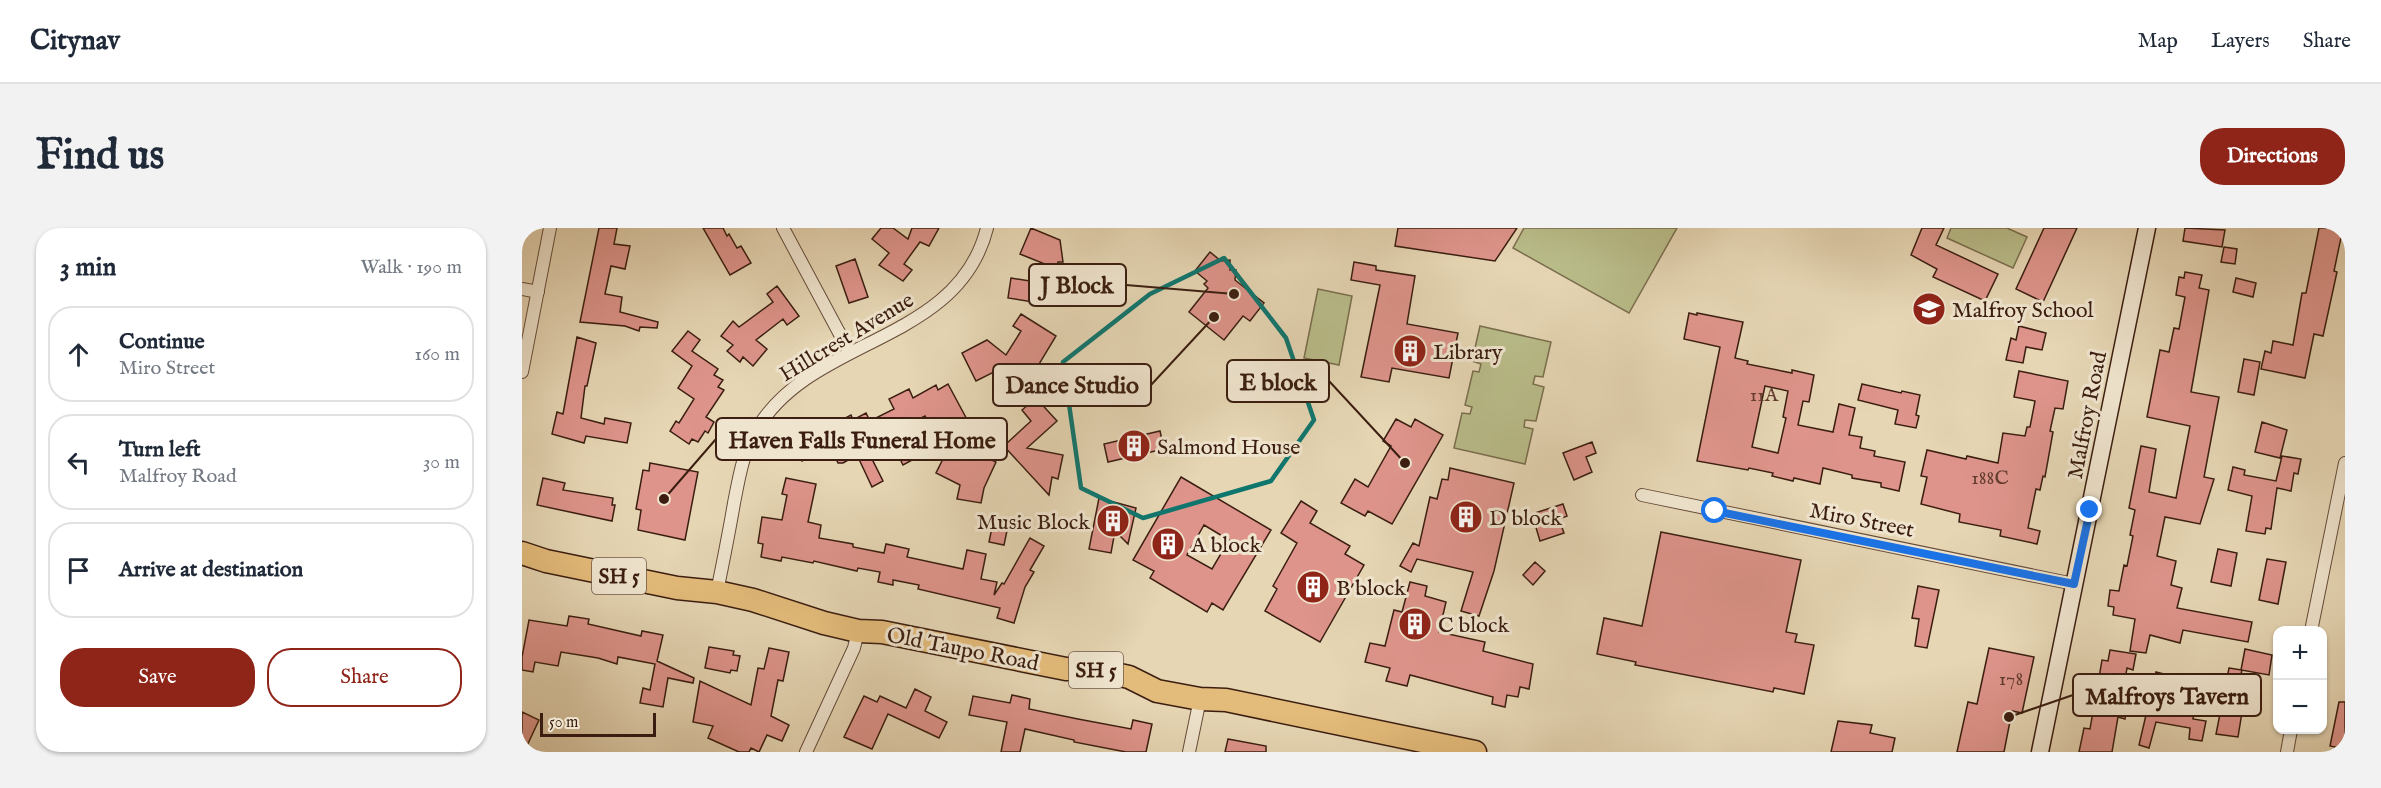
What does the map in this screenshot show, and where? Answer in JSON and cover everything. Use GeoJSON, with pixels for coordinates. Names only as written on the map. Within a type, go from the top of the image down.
{"type":"FeatureCollection","features":[{"type":"Feature","properties":{"kind":"highway","name":"Old Taupo Road"},"geometry":{"type":"LineString","coordinates":[[522,553],[546,561],[677,588],[717,592],[753,600],[824,623],[858,631],[882,632],[1066,669],[1092,669],[1129,677],[1157,691],[1200,699],[1226,700],[1475,752]]}},
{"type":"Feature","properties":{"kind":"main road","name":"Malfroy Road"},"geometry":{"type":"LineString","coordinates":[[2040,752],[2147,228]]}},
{"type":"Feature","properties":{"kind":"street"},"geometry":{"type":"LineString","coordinates":[[522,372],[550,228]]}},
{"type":"Feature","properties":{"kind":"street"},"geometry":{"type":"LineString","coordinates":[[783,228],[850,353]]}},
{"type":"Feature","properties":{"kind":"street","name":"Hillcrest Avenue"},"geometry":{"type":"LineString","coordinates":[[717,592],[740,472],[756,429],[772,408],[789,393],[850,353],[922,316],[942,301],[962,280],[976,259],[987,228]]}},
{"type":"Feature","properties":{"kind":"street"},"geometry":{"type":"LineString","coordinates":[[522,288],[538,292]]}},
{"type":"Feature","properties":{"kind":"street"},"geometry":{"type":"LineString","coordinates":[[2312,626],[2345,463]]}},
{"type":"Feature","properties":{"kind":"street","name":"Miro Street"},"geometry":{"type":"LineString","coordinates":[[1642,495],[2074,584]]}},
{"type":"Feature","properties":{"kind":"street"},"geometry":{"type":"LineString","coordinates":[[806,752],[854,648],[858,631]]}},
{"type":"Feature","properties":{"kind":"street"},"geometry":{"type":"LineString","coordinates":[[1189,752],[1200,699]]}},
{"type":"Feature","properties":{"kind":"street"},"geometry":{"type":"LineString","coordinates":[[2287,752],[2290,734]]}},
{"type":"Feature","properties":{"kind":"highlighted area"},"geometry":{"type":"Polygon","coordinates":[[[1224,258],[1286,338],[1314,420],[1271,481],[1143,518],[1081,488],[1063,362],[1150,294],[1224,258]]]}},
{"type":"Feature","properties":{"kind":"green space"},"geometry":{"type":"Polygon","coordinates":[[[1524,228],[1677,228],[1629,313],[1513,248],[1524,228]]]}},
{"type":"Feature","properties":{"kind":"green space"},"geometry":{"type":"Polygon","coordinates":[[[1951,228],[2007,228],[2027,237],[2013,268],[1947,238],[1951,228]]]}},
{"type":"Feature","properties":{"kind":"green space"},"geometry":{"type":"Polygon","coordinates":[[[1318,289],[1352,296],[1339,365],[1304,358],[1318,289]]]}},
{"type":"Feature","properties":{"kind":"green space"},"geometry":{"type":"Polygon","coordinates":[[[1480,326],[1551,342],[1543,377],[1535,376],[1533,384],[1544,387],[1536,421],[1525,420],[1524,427],[1533,429],[1525,464],[1454,448],[1462,413],[1470,414],[1472,407],[1465,405],[1473,371],[1479,372],[1481,364],[1472,361],[1480,326]]]}},
{"type":"Feature","properties":{"kind":"building"},"geometry":{"type":"Polygon","coordinates":[[[599,228],[617,228],[614,244],[630,246],[625,269],[611,266],[605,294],[622,297],[620,312],[658,322],[657,328],[640,327],[639,331],[625,326],[580,322],[599,228]]]}},
{"type":"Feature","properties":{"kind":"building"},"geometry":{"type":"Polygon","coordinates":[[[703,228],[723,228],[737,248],[741,246],[751,263],[730,275],[703,228]]]}},
{"type":"Feature","properties":{"kind":"building"},"geometry":{"type":"Polygon","coordinates":[[[881,228],[893,228],[908,239],[912,228],[939,228],[929,246],[920,242],[904,264],[912,270],[903,281],[879,265],[889,253],[872,239],[881,228]]]}},
{"type":"Feature","properties":{"kind":"building"},"geometry":{"type":"Polygon","coordinates":[[[1031,228],[1060,240],[1063,262],[1058,262],[1057,269],[1020,254],[1031,228]]]}},
{"type":"Feature","properties":{"kind":"building"},"geometry":{"type":"Polygon","coordinates":[[[1398,228],[1517,228],[1495,261],[1395,246],[1398,228]]]}},
{"type":"Feature","properties":{"kind":"building"},"geometry":{"type":"Polygon","coordinates":[[[1922,228],[1944,228],[1936,245],[1998,274],[1985,301],[1933,277],[1937,269],[1911,255],[1922,228]]]}},
{"type":"Feature","properties":{"kind":"building"},"geometry":{"type":"Polygon","coordinates":[[[2044,228],[2077,228],[2043,302],[2016,289],[2044,228]]]}},
{"type":"Feature","properties":{"kind":"building"},"geometry":{"type":"Polygon","coordinates":[[[2185,228],[2225,230],[2222,247],[2183,241],[2185,228]]]}},
{"type":"Feature","properties":{"kind":"building"},"geometry":{"type":"Polygon","coordinates":[[[2319,228],[2343,228],[2334,271],[2337,272],[2323,336],[2314,334],[2305,378],[2261,369],[2265,351],[2271,353],[2273,341],[2293,345],[2302,293],[2306,293],[2319,228]]]}},
{"type":"Feature","properties":{"kind":"building"},"geometry":{"type":"Polygon","coordinates":[[[2224,247],[2237,249],[2235,264],[2221,262],[2224,247]]]}},
{"type":"Feature","properties":{"kind":"building"},"geometry":{"type":"Polygon","coordinates":[[[1210,252],[1221,261],[1230,260],[1230,270],[1236,270],[1235,280],[1264,303],[1250,321],[1243,316],[1224,340],[1189,312],[1208,288],[1204,284],[1207,281],[1195,271],[1210,252]]]}},
{"type":"Feature","properties":{"kind":"building"},"geometry":{"type":"Polygon","coordinates":[[[855,259],[868,297],[849,303],[836,266],[855,259]]]}},
{"type":"Feature","properties":{"kind":"building","name":"Library"},"geometry":{"type":"Polygon","coordinates":[[[1354,262],[1376,266],[1376,270],[1415,276],[1407,324],[1458,333],[1449,378],[1392,368],[1389,382],[1361,377],[1380,285],[1351,280],[1354,262]]]}},
{"type":"Feature","properties":{"kind":"building"},"geometry":{"type":"Polygon","coordinates":[[[2185,272],[2202,275],[2199,288],[2209,290],[2191,392],[2219,397],[2204,477],[2214,479],[2200,524],[2165,517],[2157,556],[2176,561],[2171,585],[2182,588],[2177,608],[2252,622],[2248,642],[2183,630],[2180,643],[2150,635],[2146,653],[2130,651],[2135,619],[2113,615],[2114,607],[2108,606],[2110,590],[2119,591],[2124,565],[2127,566],[2135,510],[2129,508],[2141,446],[2156,449],[2149,492],[2176,498],[2190,426],[2147,417],[2160,350],[2169,352],[2174,328],[2179,329],[2185,297],[2176,295],[2179,277],[2184,278],[2185,272]]]}},
{"type":"Feature","properties":{"kind":"building"},"geometry":{"type":"Polygon","coordinates":[[[1011,278],[1054,285],[1054,290],[1061,291],[1058,306],[1008,298],[1011,278]]]}},
{"type":"Feature","properties":{"kind":"building"},"geometry":{"type":"Polygon","coordinates":[[[2236,278],[2256,283],[2253,297],[2233,292],[2236,278]]]}},
{"type":"Feature","properties":{"kind":"building"},"geometry":{"type":"Polygon","coordinates":[[[777,286],[799,316],[787,325],[783,319],[756,340],[767,349],[753,366],[743,357],[740,362],[727,351],[733,345],[721,336],[733,321],[739,327],[773,302],[767,294],[777,286]]]}},
{"type":"Feature","properties":{"kind":"building"},"geometry":{"type":"Polygon","coordinates":[[[1689,313],[1743,322],[1735,358],[1748,361],[1747,364],[1814,375],[1809,402],[1803,401],[1798,425],[1833,432],[1839,404],[1855,408],[1849,435],[1862,437],[1860,448],[1875,451],[1874,456],[1905,462],[1899,491],[1881,487],[1881,483],[1852,478],[1852,475],[1823,468],[1820,484],[1794,478],[1793,481],[1772,476],[1773,473],[1749,468],[1748,470],[1697,461],[1720,347],[1684,339],[1689,313]],[[1765,386],[1752,447],[1778,453],[1786,418],[1783,417],[1788,391],[1765,386]]]}},
{"type":"Feature","properties":{"kind":"building"},"geometry":{"type":"Polygon","coordinates":[[[1021,314],[1056,336],[1039,364],[1060,372],[1056,383],[1005,364],[1006,366],[976,381],[962,353],[987,340],[1006,355],[1021,331],[1013,326],[1021,314]]]}},
{"type":"Feature","properties":{"kind":"building"},"geometry":{"type":"Polygon","coordinates":[[[2019,326],[2046,333],[2042,350],[2026,347],[2023,363],[2006,360],[2011,338],[2016,340],[2019,326]]]}},
{"type":"Feature","properties":{"kind":"building"},"geometry":{"type":"Polygon","coordinates":[[[688,331],[700,340],[692,351],[718,369],[714,375],[723,380],[718,387],[724,390],[706,417],[714,422],[708,433],[705,431],[698,442],[692,439],[689,444],[670,431],[676,421],[679,423],[694,399],[678,388],[692,366],[672,351],[688,331]]]}},
{"type":"Feature","properties":{"kind":"building"},"geometry":{"type":"Polygon","coordinates":[[[577,337],[596,343],[587,386],[585,386],[581,418],[604,424],[605,418],[631,423],[627,443],[586,436],[584,443],[552,434],[557,412],[563,414],[577,337]]]}},
{"type":"Feature","properties":{"kind":"building"},"geometry":{"type":"Polygon","coordinates":[[[2244,359],[2260,362],[2254,395],[2238,392],[2244,359]]]}},
{"type":"Feature","properties":{"kind":"building"},"geometry":{"type":"Polygon","coordinates":[[[2019,371],[2068,381],[2063,409],[2055,408],[2045,477],[2043,476],[2040,490],[2036,489],[2028,528],[2040,531],[2037,544],[2000,536],[2001,530],[1959,522],[1960,514],[1921,504],[1927,477],[1921,476],[1927,450],[1966,459],[1967,456],[1998,463],[2003,433],[2025,436],[2027,427],[2030,427],[2035,401],[2014,397],[2019,371]]]}},
{"type":"Feature","properties":{"kind":"building"},"geometry":{"type":"Polygon","coordinates":[[[948,384],[971,427],[940,444],[925,416],[901,428],[916,458],[903,465],[891,441],[869,453],[883,481],[872,487],[857,455],[843,463],[838,463],[826,437],[821,459],[818,453],[802,461],[797,451],[813,443],[807,431],[829,420],[828,427],[851,415],[853,420],[866,413],[870,421],[894,409],[889,399],[909,389],[913,398],[936,385],[938,390],[948,384]]]}},
{"type":"Feature","properties":{"kind":"building"},"geometry":{"type":"Polygon","coordinates":[[[1862,384],[1920,395],[1916,428],[1895,424],[1898,410],[1858,400],[1862,384]]]}},
{"type":"Feature","properties":{"kind":"building"},"geometry":{"type":"Polygon","coordinates":[[[1036,398],[1057,421],[1027,448],[1063,455],[1058,479],[1052,477],[1049,495],[1001,443],[1006,444],[1031,421],[1022,410],[1036,398]]]}},
{"type":"Feature","properties":{"kind":"building"},"geometry":{"type":"Polygon","coordinates":[[[1396,419],[1411,427],[1415,419],[1443,435],[1392,524],[1368,511],[1365,516],[1341,503],[1355,479],[1368,487],[1391,446],[1383,441],[1396,419]]]}},
{"type":"Feature","properties":{"kind":"building"},"geometry":{"type":"Polygon","coordinates":[[[2262,422],[2287,430],[2280,458],[2255,452],[2262,422]]]}},
{"type":"Feature","properties":{"kind":"building","name":"Salmond House"},"geometry":{"type":"Polygon","coordinates":[[[1160,431],[1164,449],[1108,462],[1104,444],[1160,431]]]}},
{"type":"Feature","properties":{"kind":"building"},"geometry":{"type":"Polygon","coordinates":[[[952,441],[996,462],[984,488],[981,503],[957,499],[960,485],[936,473],[952,441]]]}},
{"type":"Feature","properties":{"kind":"building"},"geometry":{"type":"Polygon","coordinates":[[[1592,442],[1596,453],[1586,457],[1592,472],[1574,480],[1563,453],[1592,442]]]}},
{"type":"Feature","properties":{"kind":"building"},"geometry":{"type":"Polygon","coordinates":[[[2282,456],[2301,459],[2298,474],[2294,473],[2291,491],[2277,488],[2271,529],[2266,528],[2265,534],[2246,531],[2252,496],[2228,490],[2233,467],[2245,470],[2244,475],[2276,481],[2282,456]]]}},
{"type":"Feature","properties":{"kind":"building"},"geometry":{"type":"Polygon","coordinates":[[[650,463],[698,472],[685,540],[638,530],[641,510],[636,509],[643,470],[649,471],[650,463]]]}},
{"type":"Feature","properties":{"kind":"building","name":"D block"},"geometry":{"type":"Polygon","coordinates":[[[1450,468],[1514,483],[1494,571],[1479,616],[1461,611],[1473,572],[1417,559],[1411,572],[1400,566],[1413,543],[1419,546],[1430,497],[1437,499],[1442,479],[1448,480],[1450,468]]]}},
{"type":"Feature","properties":{"kind":"building","name":"A block"},"geometry":{"type":"Polygon","coordinates":[[[1181,477],[1271,530],[1223,610],[1212,603],[1207,612],[1150,578],[1154,571],[1133,560],[1181,477]],[[1204,525],[1187,555],[1212,569],[1229,540],[1204,525]]]}},
{"type":"Feature","properties":{"kind":"building"},"geometry":{"type":"Polygon","coordinates":[[[543,478],[565,483],[563,490],[613,498],[612,505],[615,505],[612,521],[537,505],[543,478]]]}},
{"type":"Feature","properties":{"kind":"building"},"geometry":{"type":"Polygon","coordinates":[[[786,478],[816,484],[808,522],[821,525],[819,538],[884,553],[886,544],[909,549],[907,557],[963,569],[967,550],[986,554],[981,579],[997,582],[994,595],[1002,583],[1004,584],[1030,538],[1044,546],[1030,570],[1034,572],[1025,587],[1014,623],[997,618],[1000,608],[918,589],[919,585],[893,580],[893,585],[878,582],[880,572],[858,568],[857,571],[814,561],[813,563],[782,557],[781,561],[761,557],[763,544],[758,543],[762,517],[782,520],[787,495],[782,494],[786,478]]]}},
{"type":"Feature","properties":{"kind":"building","name":"Music Block"},"geometry":{"type":"Polygon","coordinates":[[[1099,498],[1136,508],[1128,544],[1115,531],[1111,553],[1089,549],[1099,498]]]}},
{"type":"Feature","properties":{"kind":"building","name":"B block"},"geometry":{"type":"Polygon","coordinates":[[[1301,501],[1317,511],[1310,523],[1350,546],[1345,554],[1364,565],[1320,642],[1265,611],[1277,589],[1273,586],[1297,543],[1281,533],[1301,501]]]}},
{"type":"Feature","properties":{"kind":"building"},"geometry":{"type":"Polygon","coordinates":[[[1563,504],[1567,516],[1559,519],[1564,533],[1540,541],[1532,514],[1563,504]]]}},
{"type":"Feature","properties":{"kind":"building"},"geometry":{"type":"Polygon","coordinates":[[[994,518],[1009,521],[1004,545],[989,542],[994,518]]]}},
{"type":"Feature","properties":{"kind":"building"},"geometry":{"type":"Polygon","coordinates":[[[1661,532],[1801,560],[1786,632],[1797,634],[1795,642],[1814,645],[1804,694],[1774,688],[1773,692],[1635,665],[1636,662],[1597,654],[1604,618],[1642,626],[1661,532]]]}},
{"type":"Feature","properties":{"kind":"building"},"geometry":{"type":"Polygon","coordinates":[[[2218,549],[2237,553],[2231,586],[2211,582],[2218,549]]]}},
{"type":"Feature","properties":{"kind":"building"},"geometry":{"type":"Polygon","coordinates":[[[2267,559],[2286,562],[2278,604],[2259,600],[2267,559]]]}},
{"type":"Feature","properties":{"kind":"building"},"geometry":{"type":"Polygon","coordinates":[[[1535,562],[1545,571],[1533,585],[1523,575],[1535,562]]]}},
{"type":"Feature","properties":{"kind":"building"},"geometry":{"type":"Polygon","coordinates":[[[1410,582],[1427,586],[1425,596],[1446,602],[1439,632],[1485,642],[1483,651],[1533,664],[1529,689],[1520,687],[1518,697],[1507,695],[1505,707],[1492,704],[1493,697],[1410,675],[1407,686],[1386,681],[1390,668],[1365,662],[1370,643],[1385,646],[1394,610],[1402,612],[1410,582]]]}},
{"type":"Feature","properties":{"kind":"building"},"geometry":{"type":"Polygon","coordinates":[[[1918,586],[1939,590],[1927,648],[1915,646],[1919,619],[1912,618],[1918,586]]]}},
{"type":"Feature","properties":{"kind":"building"},"geometry":{"type":"Polygon","coordinates":[[[569,616],[589,619],[588,624],[641,636],[642,631],[663,635],[657,661],[694,678],[693,683],[668,678],[663,707],[640,703],[643,688],[650,690],[655,664],[618,657],[617,664],[598,658],[561,652],[558,666],[535,662],[533,672],[522,670],[522,657],[529,620],[567,626],[569,616]]]}},
{"type":"Feature","properties":{"kind":"building"},"geometry":{"type":"Polygon","coordinates":[[[709,647],[734,651],[733,655],[740,656],[737,671],[731,670],[730,673],[705,668],[709,647]]]}},
{"type":"Feature","properties":{"kind":"building"},"geometry":{"type":"Polygon","coordinates":[[[769,648],[789,652],[783,681],[778,680],[771,716],[789,725],[782,741],[767,735],[759,752],[751,748],[749,752],[739,752],[708,738],[713,726],[693,722],[700,681],[751,705],[758,668],[764,669],[769,648]]]}},
{"type":"Feature","properties":{"kind":"building"},"geometry":{"type":"Polygon","coordinates":[[[1989,648],[2034,657],[2022,713],[2012,711],[2004,752],[1957,752],[1968,702],[1977,704],[1989,648]]]}},
{"type":"Feature","properties":{"kind":"building"},"geometry":{"type":"Polygon","coordinates":[[[2245,649],[2272,655],[2269,675],[2241,670],[2245,649]]]}},
{"type":"Feature","properties":{"kind":"building"},"geometry":{"type":"Polygon","coordinates":[[[2110,650],[2136,654],[2133,670],[2127,668],[2123,692],[2129,694],[2125,719],[2118,717],[2112,752],[2079,752],[2084,728],[2090,729],[2102,660],[2108,661],[2110,650]]]}},
{"type":"Feature","properties":{"kind":"building"},"geometry":{"type":"Polygon","coordinates":[[[2229,668],[2242,670],[2235,699],[2244,700],[2238,737],[2216,734],[2229,668]]]}},
{"type":"Feature","properties":{"kind":"building"},"geometry":{"type":"Polygon","coordinates":[[[2156,672],[2200,683],[2193,719],[2206,721],[2202,741],[2189,739],[2190,728],[2156,722],[2149,748],[2139,745],[2156,672]]]}},
{"type":"Feature","properties":{"kind":"building"},"geometry":{"type":"Polygon","coordinates":[[[915,689],[931,697],[925,711],[947,722],[939,738],[888,714],[872,749],[844,737],[864,696],[877,702],[880,696],[906,708],[915,689]]]}},
{"type":"Feature","properties":{"kind":"building"},"geometry":{"type":"Polygon","coordinates":[[[1012,695],[1030,699],[1029,709],[1131,729],[1133,720],[1152,724],[1146,752],[1126,752],[1025,729],[1020,752],[1001,752],[1007,722],[969,715],[973,696],[1010,703],[1012,695]]]}},
{"type":"Feature","properties":{"kind":"building"},"geometry":{"type":"Polygon","coordinates":[[[2339,702],[2345,702],[2345,749],[2330,746],[2339,702]]]}},
{"type":"Feature","properties":{"kind":"building"},"geometry":{"type":"Polygon","coordinates":[[[522,712],[539,720],[524,752],[522,752],[522,712]]]}},
{"type":"Feature","properties":{"kind":"building"},"geometry":{"type":"Polygon","coordinates":[[[1838,721],[1872,725],[1870,733],[1895,738],[1892,752],[1831,752],[1838,721]]]}},
{"type":"Feature","properties":{"kind":"building"},"geometry":{"type":"Polygon","coordinates":[[[1228,739],[1266,746],[1266,752],[1225,752],[1228,739]]]}},
{"type":"Feature","properties":{"kind":"place","name":"J Block"},"geometry":{"type":"Point","coordinates":[1234,294]}},
{"type":"Feature","properties":{"kind":"place","name":"Malfroy School"},"geometry":{"type":"Point","coordinates":[1929,309]}},
{"type":"Feature","properties":{"kind":"place","name":"Dance Studio"},"geometry":{"type":"Point","coordinates":[1214,317]}},
{"type":"Feature","properties":{"kind":"place","name":"Library"},"geometry":{"type":"Point","coordinates":[1410,351]}},
{"type":"Feature","properties":{"kind":"place","name":"Salmond House"},"geometry":{"type":"Point","coordinates":[1134,446]}},
{"type":"Feature","properties":{"kind":"place","name":"E block"},"geometry":{"type":"Point","coordinates":[1405,463]}},
{"type":"Feature","properties":{"kind":"place","name":"Haven Falls Funeral Home"},"geometry":{"type":"Point","coordinates":[664,499]}},
{"type":"Feature","properties":{"kind":"place","name":"D block"},"geometry":{"type":"Point","coordinates":[1466,517]}},
{"type":"Feature","properties":{"kind":"place","name":"Music Block"},"geometry":{"type":"Point","coordinates":[1113,521]}},
{"type":"Feature","properties":{"kind":"place","name":"A block"},"geometry":{"type":"Point","coordinates":[1168,544]}},
{"type":"Feature","properties":{"kind":"place","name":"B block"},"geometry":{"type":"Point","coordinates":[1313,587]}},
{"type":"Feature","properties":{"kind":"place","name":"C block"},"geometry":{"type":"Point","coordinates":[1415,624]}},
{"type":"Feature","properties":{"kind":"place","name":"Malfroys Tavern"},"geometry":{"type":"Point","coordinates":[2009,717]}},
{"type":"Feature","properties":{"kind":"route"},"geometry":{"type":"LineString","coordinates":[[1715,511],[2074,584],[2090,510]]}}]}
